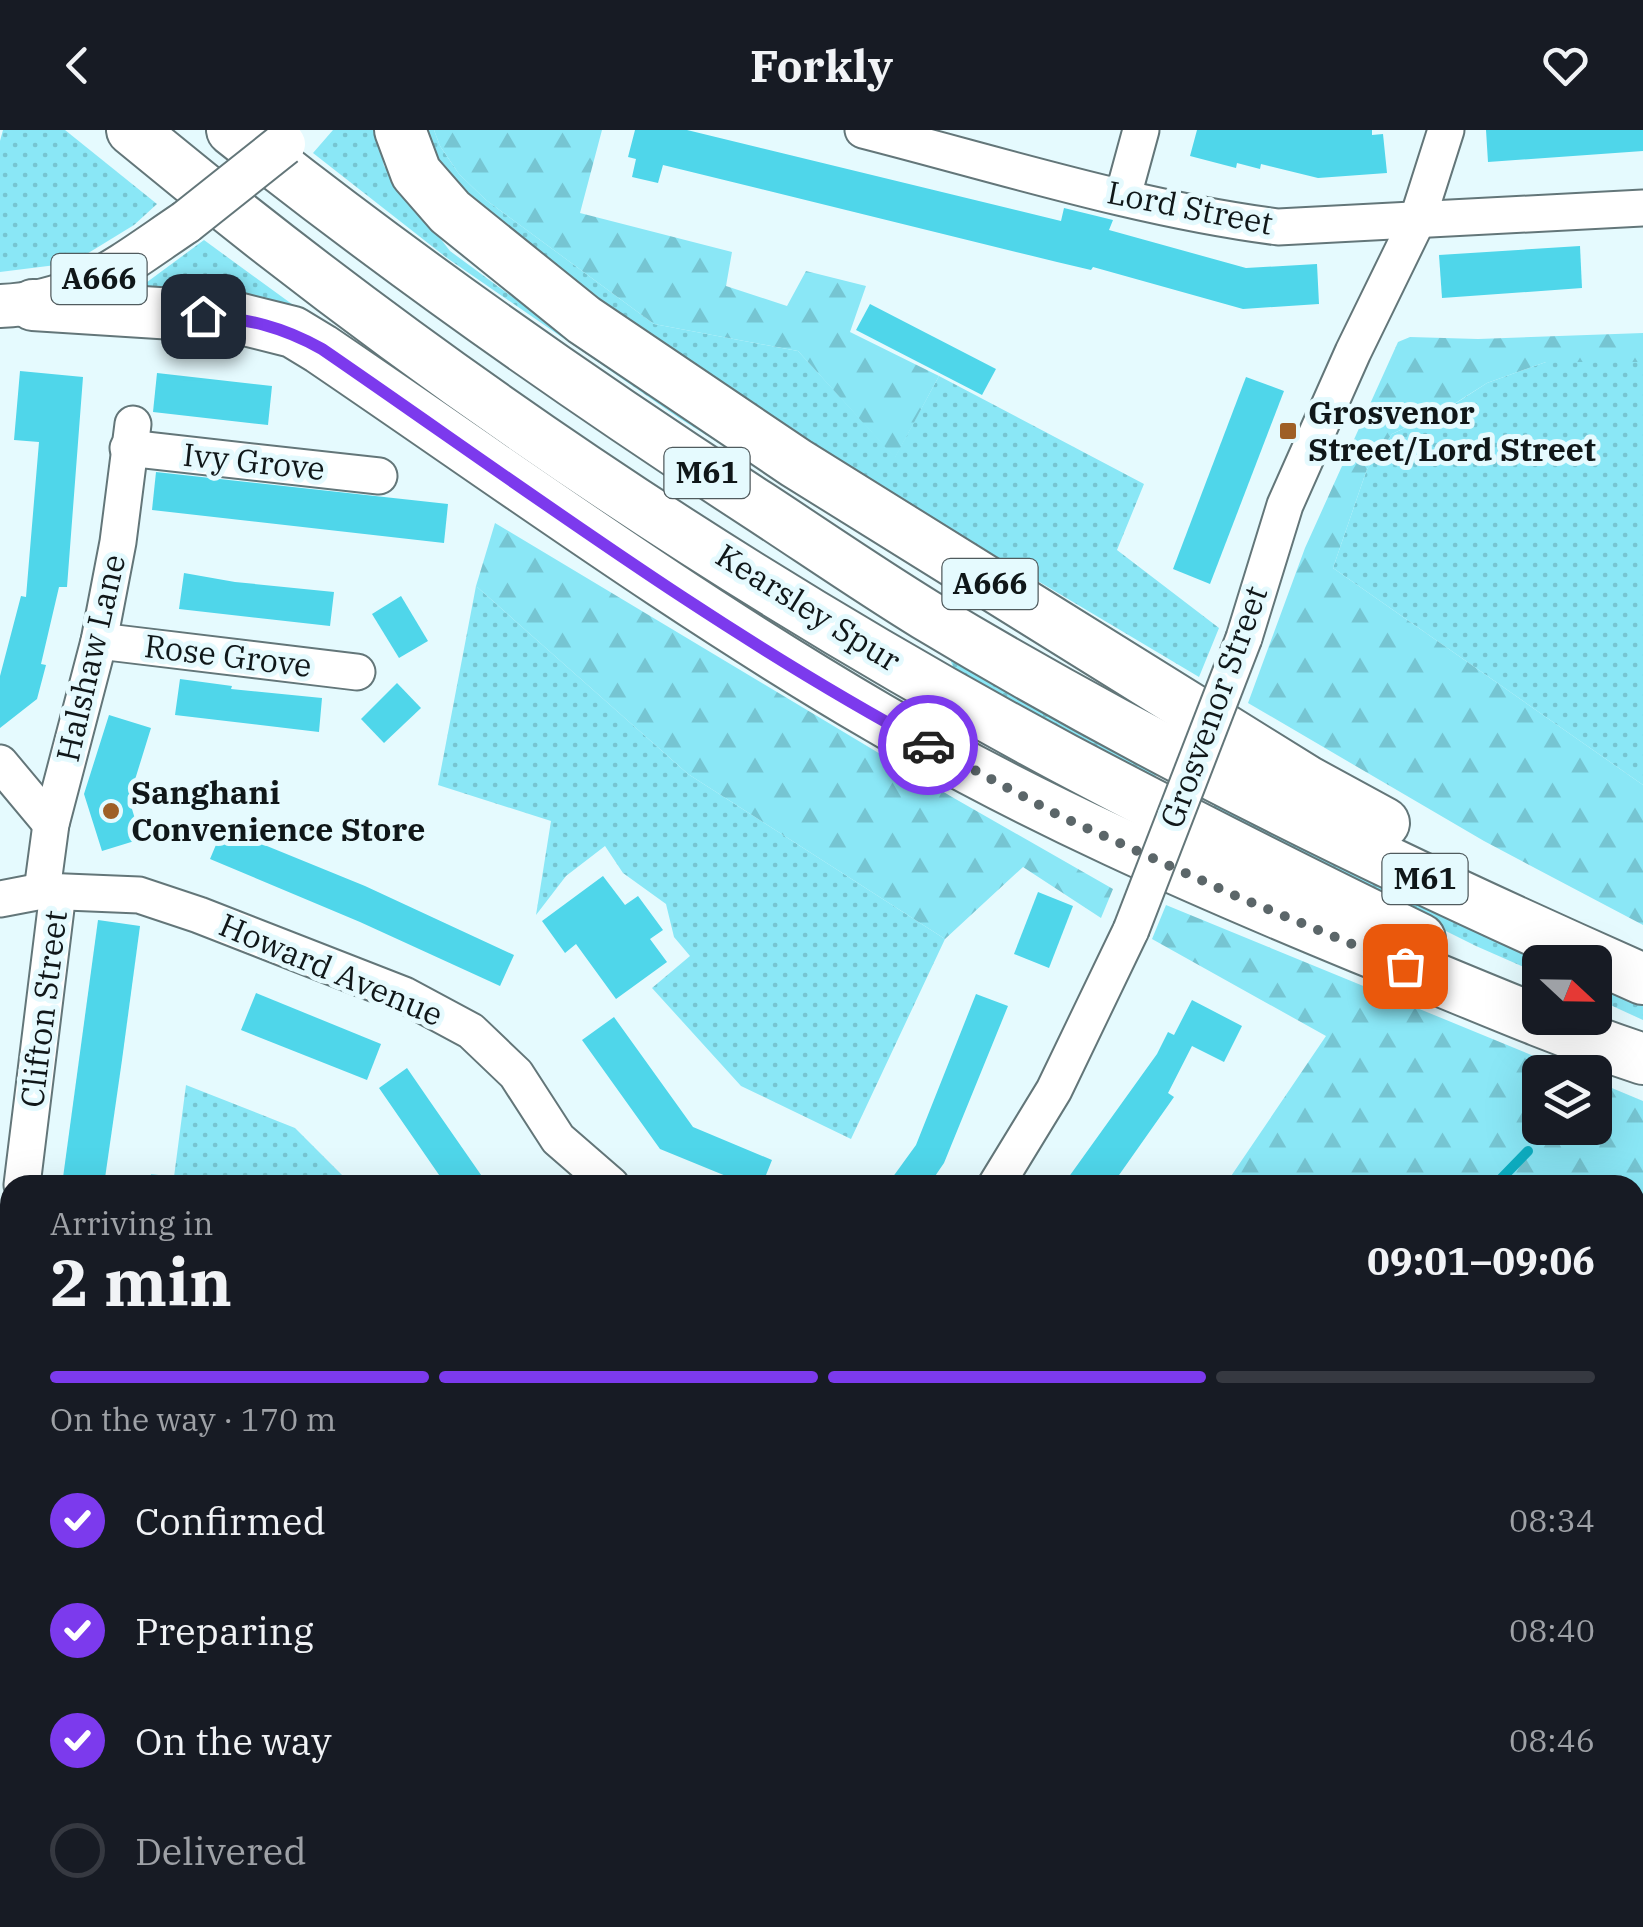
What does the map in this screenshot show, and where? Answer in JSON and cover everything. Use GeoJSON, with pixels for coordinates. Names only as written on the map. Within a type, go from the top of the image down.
{"type":"FeatureCollection","features":[{"type":"Feature","properties":{"kind":"highway","name":"Kearsley Spur"},"geometry":{"type":"LineString","coordinates":[[132,130],[250,228],[448,373],[624,492],[886,657],[1114,784],[1522,987]]}},
{"type":"Feature","properties":{"kind":"highway","name":"Kearsley Spur"},"geometry":{"type":"LineString","coordinates":[[232,130],[326,204],[597,401],[926,614],[1210,773],[1399,867],[1643,979]]}},
{"type":"Feature","properties":{"kind":"highway","name":"A666"},"geometry":{"type":"LineString","coordinates":[[400,130],[416,173],[450,212],[486,244],[584,320],[796,463],[1307,782],[1643,962]]}},
{"type":"Feature","properties":{"kind":"highway","name":"A666"},"geometry":{"type":"LineString","coordinates":[[16,306],[237,318],[292,332],[693,602],[878,718],[1058,815],[1254,904],[1575,1036],[1643,1059]]}},
{"type":"Feature","properties":{"kind":"highway"},"geometry":{"type":"LineString","coordinates":[[1612,1029],[1643,1042]]}},
{"type":"Feature","properties":{"kind":"main road","name":"A666"},"geometry":{"type":"LineString","coordinates":[[16,306],[73,294],[186,222],[289,137]]}},
{"type":"Feature","properties":{"kind":"street","name":"Lord Street"},"geometry":{"type":"LineString","coordinates":[[864,130],[1123,196],[1226,220],[1278,227],[1643,208]]}},
{"type":"Feature","properties":{"kind":"street"},"geometry":{"type":"LineString","coordinates":[[1123,196],[1141,130]]}},
{"type":"Feature","properties":{"kind":"street","name":"Grosvenor Street"},"geometry":{"type":"LineString","coordinates":[[1002,1175],[1054,1090],[1130,930],[1244,638],[1285,506],[1353,352],[1417,221],[1446,130]]}},
{"type":"Feature","properties":{"kind":"street","name":"Ivy Grove"},"geometry":{"type":"LineString","coordinates":[[130,436],[379,476]]}},
{"type":"Feature","properties":{"kind":"street","name":"Halshaw Lane"},"geometry":{"type":"LineString","coordinates":[[50,892],[51,824],[99,641],[118,542],[130,436]]}},
{"type":"Feature","properties":{"kind":"street","name":"Rose Grove"},"geometry":{"type":"LineString","coordinates":[[99,641],[356,672]]}},
{"type":"Feature","properties":{"kind":"street"},"geometry":{"type":"LineString","coordinates":[[0,763],[51,824]]}},
{"type":"Feature","properties":{"kind":"street","name":"Howard Avenue"},"geometry":{"type":"LineString","coordinates":[[0,899],[50,892],[139,895],[404,996],[472,1031],[516,1074],[558,1139],[599,1175]]}},
{"type":"Feature","properties":{"kind":"street","name":"Clifton Street"},"geometry":{"type":"LineString","coordinates":[[23,1175],[50,892]]}},
{"type":"Feature","properties":{"kind":"green space"},"geometry":{"type":"Polygon","coordinates":[[[3,130],[65,130],[157,204],[134,225],[72,263],[0,272],[3,130]]]}},
{"type":"Feature","properties":{"kind":"green space"},"geometry":{"type":"Polygon","coordinates":[[[333,130],[377,130],[384,166],[450,251],[580,347],[1178,720],[1055,654],[1005,617],[679,418],[447,258],[313,153],[333,130]]]}},
{"type":"Feature","properties":{"kind":"green space"},"geometry":{"type":"Polygon","coordinates":[[[413,130],[434,130],[459,174],[486,200],[654,324],[798,351],[895,457],[939,376],[1144,484],[1117,550],[1219,628],[1199,677],[875,484],[645,334],[450,193],[413,130]]]}},
{"type":"Feature","properties":{"kind":"green space"},"geometry":{"type":"Polygon","coordinates":[[[434,130],[602,130],[580,213],[732,252],[726,286],[787,306],[806,271],[866,286],[850,332],[939,376],[895,458],[798,351],[654,324],[486,200],[459,174],[434,130]]]}},
{"type":"Feature","properties":{"kind":"green space"},"geometry":{"type":"Polygon","coordinates":[[[204,240],[509,459],[705,589],[989,758],[1007,752],[1137,820],[1133,832],[994,761],[926,724],[725,607],[544,491],[330,339],[298,323],[253,309],[135,297],[135,291],[204,240]]]}},
{"type":"Feature","properties":{"kind":"green space"},"geometry":{"type":"Polygon","coordinates":[[[1643,333],[1643,362],[1546,362],[1487,383],[1392,434],[1367,469],[1333,568],[1643,785],[1643,925],[1484,841],[1248,703],[1305,548],[1398,342],[1410,337],[1478,339],[1643,333]]]}},
{"type":"Feature","properties":{"kind":"green space"},"geometry":{"type":"Polygon","coordinates":[[[1546,362],[1643,362],[1643,785],[1333,568],[1367,469],[1392,434],[1450,407],[1487,383],[1546,362]]]}},
{"type":"Feature","properties":{"kind":"green space"},"geometry":{"type":"Polygon","coordinates":[[[495,523],[1113,889],[1101,918],[1023,867],[945,939],[688,774],[476,586],[495,523]]]}},
{"type":"Feature","properties":{"kind":"green space"},"geometry":{"type":"Polygon","coordinates":[[[476,586],[688,774],[945,939],[851,1139],[741,1086],[652,988],[690,956],[674,937],[666,904],[623,873],[605,846],[566,876],[536,915],[551,821],[438,785],[476,586]]]}},
{"type":"Feature","properties":{"kind":"green space"},"geometry":{"type":"Polygon","coordinates":[[[967,658],[1159,766],[1154,781],[956,675],[950,659],[967,658]]]}},
{"type":"Feature","properties":{"kind":"green space"},"geometry":{"type":"Polygon","coordinates":[[[1217,799],[1522,946],[1522,966],[1476,946],[1211,814],[1217,799]]]}},
{"type":"Feature","properties":{"kind":"green space"},"geometry":{"type":"Polygon","coordinates":[[[1166,905],[1532,1055],[1522,1055],[1522,1145],[1612,1145],[1612,1088],[1643,1101],[1643,1175],[1232,1175],[1326,1036],[1152,939],[1166,905]]]}},
{"type":"Feature","properties":{"kind":"green space"},"geometry":{"type":"Polygon","coordinates":[[[1612,988],[1643,1002],[1643,1020],[1612,1006],[1612,988]]]}},
{"type":"Feature","properties":{"kind":"green space"},"geometry":{"type":"Polygon","coordinates":[[[186,1085],[295,1128],[342,1175],[174,1175],[186,1085]]]}},
{"type":"Feature","properties":{"kind":"building"},"geometry":{"type":"Polygon","coordinates":[[[635,130],[687,130],[1061,221],[1064,208],[1113,220],[1109,230],[1246,268],[1317,264],[1319,304],[1243,309],[1093,267],[1091,270],[1057,262],[663,165],[658,183],[632,177],[636,159],[628,157],[635,130]]]}},
{"type":"Feature","properties":{"kind":"building"},"geometry":{"type":"Polygon","coordinates":[[[1197,130],[1372,130],[1372,135],[1383,134],[1387,173],[1318,178],[1261,164],[1260,169],[1237,163],[1236,168],[1190,156],[1197,130]]]}},
{"type":"Feature","properties":{"kind":"building"},"geometry":{"type":"Polygon","coordinates":[[[1486,130],[1643,130],[1643,151],[1488,162],[1486,130]]]}},
{"type":"Feature","properties":{"kind":"building"},"geometry":{"type":"Polygon","coordinates":[[[1580,246],[1582,288],[1442,298],[1439,255],[1580,246]]]}},
{"type":"Feature","properties":{"kind":"building"},"geometry":{"type":"Polygon","coordinates":[[[870,304],[996,369],[982,395],[856,330],[870,304]]]}},
{"type":"Feature","properties":{"kind":"building"},"geometry":{"type":"Polygon","coordinates":[[[20,371],[83,377],[67,587],[59,587],[37,699],[0,728],[0,676],[21,596],[26,597],[39,442],[14,440],[20,371]]]}},
{"type":"Feature","properties":{"kind":"building"},"geometry":{"type":"Polygon","coordinates":[[[157,373],[272,386],[268,425],[153,412],[157,373]]]}},
{"type":"Feature","properties":{"kind":"building"},"geometry":{"type":"Polygon","coordinates":[[[1246,377],[1284,391],[1210,584],[1173,569],[1246,377]]]}},
{"type":"Feature","properties":{"kind":"building"},"geometry":{"type":"Polygon","coordinates":[[[156,472],[448,504],[444,543],[152,510],[156,472]]]}},
{"type":"Feature","properties":{"kind":"building"},"geometry":{"type":"Polygon","coordinates":[[[184,573],[334,592],[330,626],[179,609],[184,573]]]}},
{"type":"Feature","properties":{"kind":"building"},"geometry":{"type":"Polygon","coordinates":[[[401,596],[428,641],[399,658],[372,614],[401,596]]]}},
{"type":"Feature","properties":{"kind":"building"},"geometry":{"type":"Polygon","coordinates":[[[180,679],[232,686],[231,689],[322,698],[319,732],[175,715],[180,679]]]}},
{"type":"Feature","properties":{"kind":"building"},"geometry":{"type":"Polygon","coordinates":[[[397,683],[421,708],[384,743],[361,719],[397,683]]]}},
{"type":"Feature","properties":{"kind":"building"},"geometry":{"type":"Polygon","coordinates":[[[109,715],[151,728],[129,799],[141,839],[102,851],[84,794],[109,715]]]}},
{"type":"Feature","properties":{"kind":"building"},"geometry":{"type":"Polygon","coordinates":[[[223,828],[365,886],[514,955],[500,986],[210,859],[223,828]]]}},
{"type":"Feature","properties":{"kind":"building"},"geometry":{"type":"Polygon","coordinates":[[[603,876],[625,905],[638,896],[663,930],[650,939],[667,962],[616,999],[576,944],[565,953],[542,921],[603,876]]]}},
{"type":"Feature","properties":{"kind":"building"},"geometry":{"type":"Polygon","coordinates":[[[1038,892],[1073,906],[1049,968],[1014,954],[1038,892]]]}},
{"type":"Feature","properties":{"kind":"building"},"geometry":{"type":"Polygon","coordinates":[[[98,920],[140,926],[105,1175],[63,1175],[98,920]]]}},
{"type":"Feature","properties":{"kind":"building"},"geometry":{"type":"Polygon","coordinates":[[[256,993],[381,1044],[367,1080],[241,1030],[256,993]]]}},
{"type":"Feature","properties":{"kind":"building"},"geometry":{"type":"Polygon","coordinates":[[[976,994],[1008,1006],[944,1163],[936,1175],[894,1175],[916,1145],[976,994]]]}},
{"type":"Feature","properties":{"kind":"building"},"geometry":{"type":"Polygon","coordinates":[[[1192,1000],[1242,1026],[1224,1062],[1192,1046],[1168,1093],[1174,1097],[1119,1175],[1070,1175],[1157,1054],[1168,1032],[1174,1035],[1192,1000]]]}},
{"type":"Feature","properties":{"kind":"building"},"geometry":{"type":"Polygon","coordinates":[[[614,1017],[693,1127],[772,1160],[766,1175],[724,1175],[660,1149],[582,1040],[614,1017]]]}},
{"type":"Feature","properties":{"kind":"building"},"geometry":{"type":"Polygon","coordinates":[[[407,1068],[481,1175],[439,1175],[379,1088],[407,1068]]]}},
{"type":"Feature","properties":{"kind":"waterway"},"geometry":{"type":"LineString","coordinates":[[1505,1175],[1528,1151]]}},
{"type":"Feature","properties":{"kind":"way so far"},"geometry":{"type":"LineString","coordinates":[[928,745],[1058,815],[1236,896],[1405,966]]}},
{"type":"Feature","properties":{"kind":"place","name":"Grosvenor Street/Lord Street"},"geometry":{"type":"Point","coordinates":[1288,431]}},
{"type":"Feature","properties":{"kind":"place","name":"Sanghani Convenience Store"},"geometry":{"type":"Point","coordinates":[111,811]}},
{"type":"Feature","properties":{"kind":"route"},"geometry":{"type":"LineString","coordinates":[[203,316],[267,324],[292,332],[322,349],[693,602],[928,745]]}}]}
